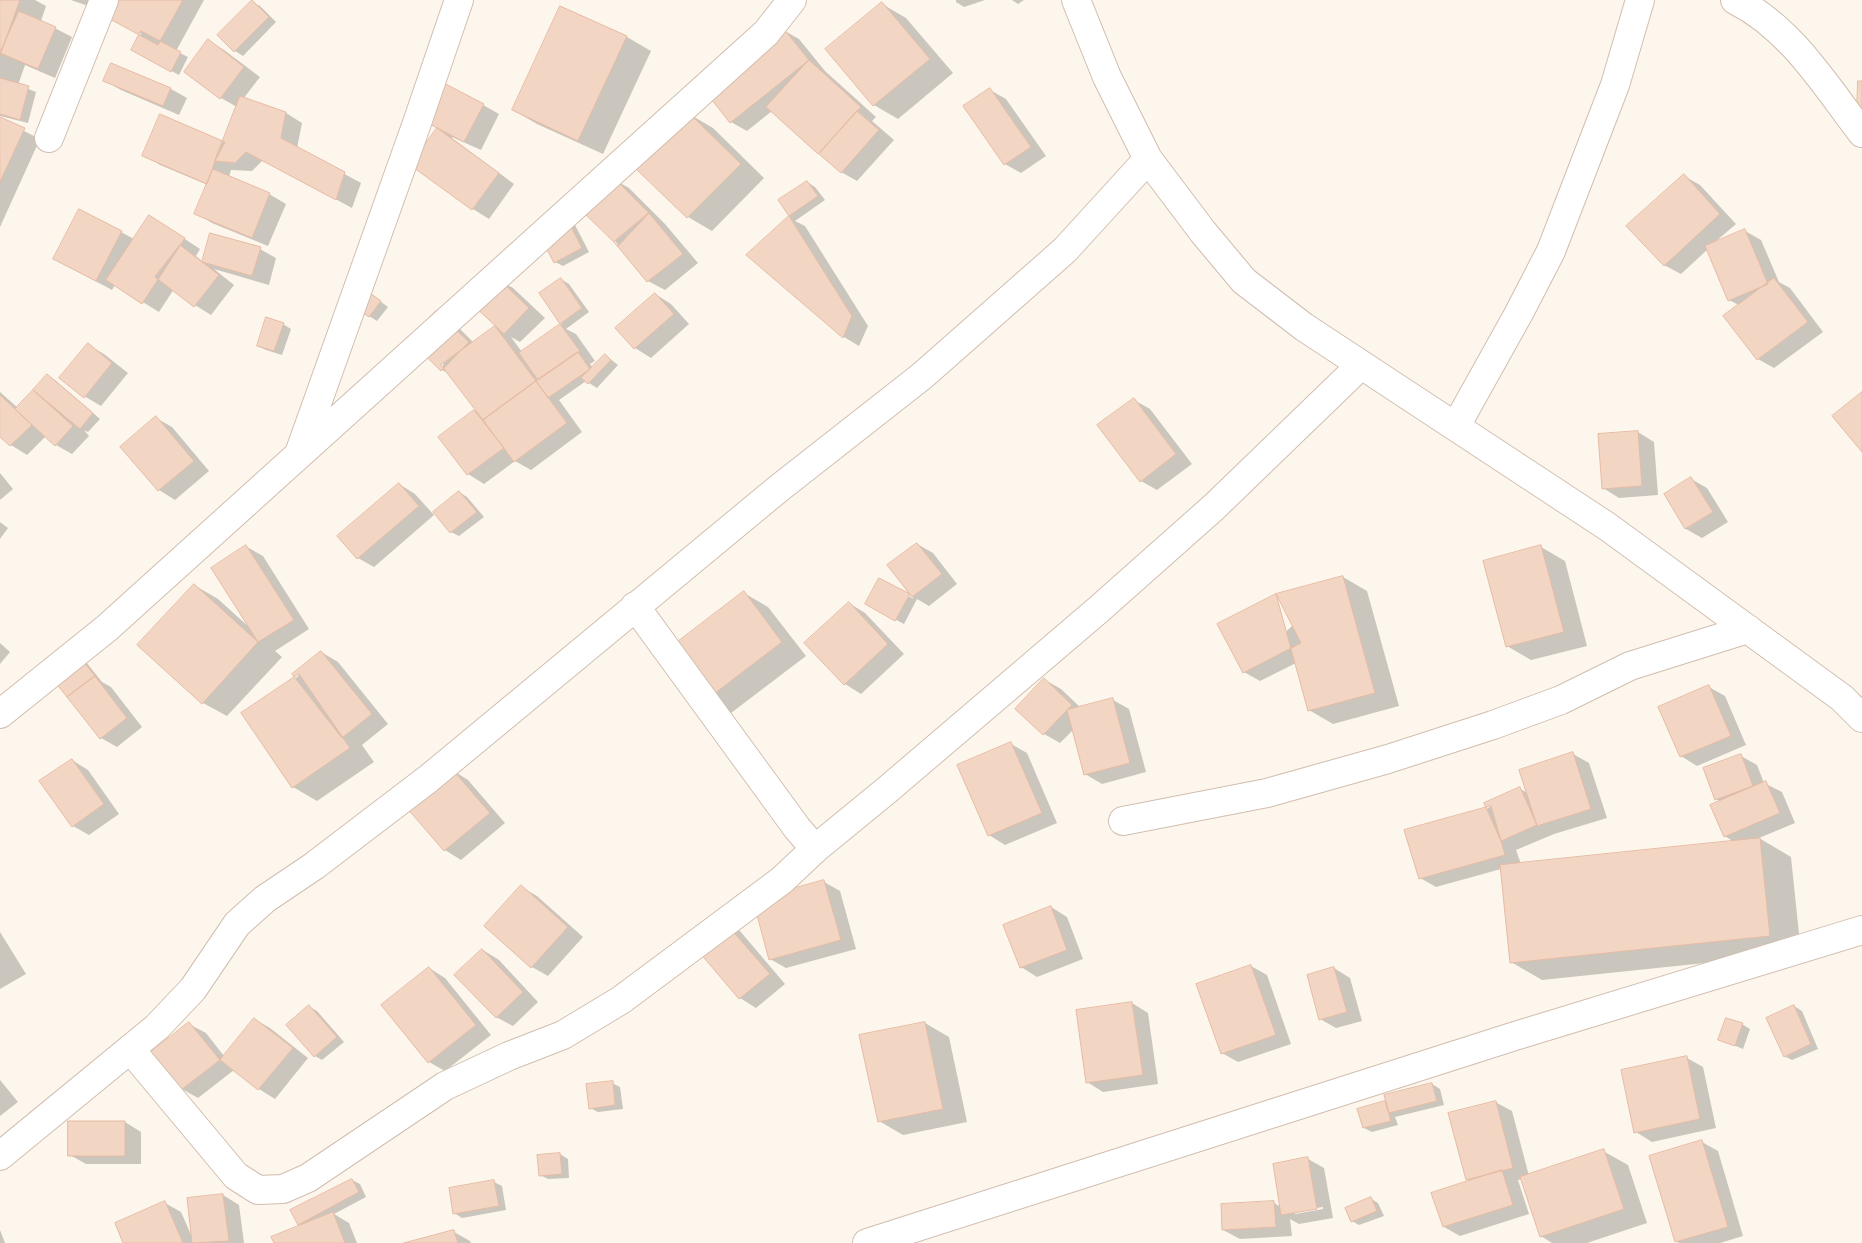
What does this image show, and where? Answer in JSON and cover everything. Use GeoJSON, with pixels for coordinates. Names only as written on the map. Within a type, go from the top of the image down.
{"type":"FeatureCollection","features":[{"type":"Feature","properties":{"kind":"street"},"geometry":{"type":"LineString","coordinates":[[49,138],[104,0]]}},
{"type":"Feature","properties":{"kind":"street"},"geometry":{"type":"LineString","coordinates":[[299,455],[417,123],[458,0]]}},
{"type":"Feature","properties":{"kind":"street"},"geometry":{"type":"LineString","coordinates":[[0,714],[107,628],[766,34],[792,0]]}},
{"type":"Feature","properties":{"kind":"street"},"geometry":{"type":"LineString","coordinates":[[1076,0],[1107,77],[1148,159],[1203,232],[1244,281],[1304,327],[1608,527],[1842,698],[1862,718]]}},
{"type":"Feature","properties":{"kind":"street"},"geometry":{"type":"LineString","coordinates":[[1456,426],[1551,251],[1615,85],[1640,0]]}},
{"type":"Feature","properties":{"kind":"street"},"geometry":{"type":"LineString","coordinates":[[1736,0],[1770,23],[1799,52],[1862,133]]}},
{"type":"Feature","properties":{"kind":"street"},"geometry":{"type":"LineString","coordinates":[[0,1156],[157,1027],[193,988],[237,924],[265,899],[314,866],[428,779],[778,488],[922,376],[1065,250],[1148,159]]}},
{"type":"Feature","properties":{"kind":"street"},"geometry":{"type":"LineString","coordinates":[[130,1049],[236,1176],[258,1190],[283,1189],[308,1178],[445,1086],[509,1056],[564,1035],[621,1000],[782,880],[815,849],[895,784],[1207,514],[1361,364]]}},
{"type":"Feature","properties":{"kind":"street"},"geometry":{"type":"LineString","coordinates":[[636,606],[797,828],[815,849]]}},
{"type":"Feature","properties":{"kind":"street"},"geometry":{"type":"LineString","coordinates":[[1123,821],[1267,793],[1388,759],[1493,725],[1561,700],[1630,666],[1748,629]]}},
{"type":"Feature","properties":{"kind":"street"},"geometry":{"type":"LineString","coordinates":[[867,1243],[1514,1036],[1862,930]]}},
{"type":"Feature","properties":{"kind":"building"},"geometry":{"type":"Polygon","coordinates":[[[0,0],[20,0],[0,55],[0,0]]]}},
{"type":"Feature","properties":{"kind":"building"},"geometry":{"type":"Polygon","coordinates":[[[118,0],[183,0],[158,45],[108,18],[118,0]]]}},
{"type":"Feature","properties":{"kind":"building"},"geometry":{"type":"Polygon","coordinates":[[[252,0],[269,17],[234,52],[217,35],[252,0]]]}},
{"type":"Feature","properties":{"kind":"building"},"geometry":{"type":"Polygon","coordinates":[[[882,2],[930,59],[873,106],[825,49],[882,2]]]}},
{"type":"Feature","properties":{"kind":"building"},"geometry":{"type":"Polygon","coordinates":[[[560,6],[627,36],[578,141],[512,110],[560,6]]]}},
{"type":"Feature","properties":{"kind":"building"},"geometry":{"type":"Polygon","coordinates":[[[19,11],[56,27],[38,69],[0,53],[19,11]]]}},
{"type":"Feature","properties":{"kind":"building"},"geometry":{"type":"Polygon","coordinates":[[[783,28],[809,60],[730,123],[705,91],[783,28]]]}},
{"type":"Feature","properties":{"kind":"building"},"geometry":{"type":"Polygon","coordinates":[[[141,31],[181,52],[171,72],[131,50],[141,31]]]}},
{"type":"Feature","properties":{"kind":"building"},"geometry":{"type":"Polygon","coordinates":[[[208,39],[244,67],[220,99],[184,72],[208,39]]]}},
{"type":"Feature","properties":{"kind":"building"},"geometry":{"type":"Polygon","coordinates":[[[809,60],[861,107],[818,154],[766,107],[809,60]]]}},
{"type":"Feature","properties":{"kind":"building"},"geometry":{"type":"Polygon","coordinates":[[[111,63],[171,88],[163,106],[103,81],[111,63]]]}},
{"type":"Feature","properties":{"kind":"building"},"geometry":{"type":"Polygon","coordinates":[[[0,78],[29,86],[20,120],[0,114],[0,78]]]}},
{"type":"Feature","properties":{"kind":"building"},"geometry":{"type":"Polygon","coordinates":[[[440,81],[484,104],[464,142],[420,119],[440,81]]]}},
{"type":"Feature","properties":{"kind":"building"},"geometry":{"type":"Polygon","coordinates":[[[1858,81],[1862,81],[1862,111],[1857,110],[1858,81]]]}},
{"type":"Feature","properties":{"kind":"building"},"geometry":{"type":"Polygon","coordinates":[[[990,88],[1031,147],[1004,165],[963,106],[990,88]]]}},
{"type":"Feature","properties":{"kind":"building"},"geometry":{"type":"Polygon","coordinates":[[[240,96],[286,112],[281,138],[345,172],[336,200],[246,152],[235,163],[215,161],[240,96]]]}},
{"type":"Feature","properties":{"kind":"building"},"geometry":{"type":"Polygon","coordinates":[[[857,111],[879,130],[841,173],[819,154],[857,111]]]}},
{"type":"Feature","properties":{"kind":"building"},"geometry":{"type":"Polygon","coordinates":[[[689,113],[741,164],[687,218],[635,168],[689,113]]]}},
{"type":"Feature","properties":{"kind":"building"},"geometry":{"type":"Polygon","coordinates":[[[160,114],[225,142],[215,161],[207,184],[142,156],[160,114]]]}},
{"type":"Feature","properties":{"kind":"building"},"geometry":{"type":"Polygon","coordinates":[[[0,117],[25,128],[0,182],[0,117]]]}},
{"type":"Feature","properties":{"kind":"building"},"geometry":{"type":"Polygon","coordinates":[[[437,128],[499,173],[472,210],[410,165],[437,128]]]}},
{"type":"Feature","properties":{"kind":"building"},"geometry":{"type":"Polygon","coordinates":[[[213,169],[270,193],[252,238],[194,214],[213,169]]]}},
{"type":"Feature","properties":{"kind":"building"},"geometry":{"type":"Polygon","coordinates":[[[1684,174],[1720,214],[1664,266],[1626,226],[1684,174]]]}},
{"type":"Feature","properties":{"kind":"building"},"geometry":{"type":"Polygon","coordinates":[[[613,177],[649,213],[618,246],[581,210],[613,177]]]}},
{"type":"Feature","properties":{"kind":"building"},"geometry":{"type":"Polygon","coordinates":[[[807,181],[818,196],[789,216],[778,200],[807,181]]]}},
{"type":"Feature","properties":{"kind":"building"},"geometry":{"type":"Polygon","coordinates":[[[79,209],[122,231],[96,281],[53,259],[79,209]]]}},
{"type":"Feature","properties":{"kind":"building"},"geometry":{"type":"Polygon","coordinates":[[[649,213],[683,254],[647,282],[614,242],[649,213]]]}},
{"type":"Feature","properties":{"kind":"building"},"geometry":{"type":"Polygon","coordinates":[[[149,215],[185,238],[142,304],[106,280],[149,215]]]}},
{"type":"Feature","properties":{"kind":"building"},"geometry":{"type":"Polygon","coordinates":[[[789,216],[852,316],[843,338],[746,255],[789,216]]]}},
{"type":"Feature","properties":{"kind":"building"},"geometry":{"type":"Polygon","coordinates":[[[567,219],[582,248],[554,263],[539,234],[567,219]]]}},
{"type":"Feature","properties":{"kind":"building"},"geometry":{"type":"Polygon","coordinates":[[[1745,229],[1768,284],[1728,301],[1705,246],[1745,229]]]}},
{"type":"Feature","properties":{"kind":"building"},"geometry":{"type":"Polygon","coordinates":[[[210,233],[261,247],[252,276],[202,262],[210,233]]]}},
{"type":"Feature","properties":{"kind":"building"},"geometry":{"type":"Polygon","coordinates":[[[180,245],[219,275],[194,307],[155,277],[180,245]]]}},
{"type":"Feature","properties":{"kind":"building"},"geometry":{"type":"Polygon","coordinates":[[[497,277],[529,308],[504,334],[472,304],[497,277]]]}},
{"type":"Feature","properties":{"kind":"building"},"geometry":{"type":"Polygon","coordinates":[[[561,278],[582,308],[560,324],[539,293],[561,278]]]}},
{"type":"Feature","properties":{"kind":"building"},"geometry":{"type":"Polygon","coordinates":[[[1774,278],[1808,322],[1757,360],[1723,316],[1774,278]]]}},
{"type":"Feature","properties":{"kind":"building"},"geometry":{"type":"Polygon","coordinates":[[[356,283],[381,301],[369,317],[344,299],[356,283]]]}},
{"type":"Feature","properties":{"kind":"building"},"geometry":{"type":"Polygon","coordinates":[[[655,293],[674,314],[634,349],[615,328],[655,293]]]}},
{"type":"Feature","properties":{"kind":"building"},"geometry":{"type":"Polygon","coordinates":[[[436,311],[469,342],[441,371],[409,340],[436,311]]]}},
{"type":"Feature","properties":{"kind":"building"},"geometry":{"type":"Polygon","coordinates":[[[266,317],[284,323],[274,351],[257,346],[266,317]]]}},
{"type":"Feature","properties":{"kind":"building"},"geometry":{"type":"Polygon","coordinates":[[[560,324],[580,351],[538,380],[519,353],[560,324]]]}},
{"type":"Feature","properties":{"kind":"building"},"geometry":{"type":"Polygon","coordinates":[[[495,326],[536,381],[483,420],[441,365],[495,326]]]}},
{"type":"Feature","properties":{"kind":"building"},"geometry":{"type":"Polygon","coordinates":[[[88,343],[112,363],[84,398],[59,378],[88,343]]]}},
{"type":"Feature","properties":{"kind":"building"},"geometry":{"type":"Polygon","coordinates":[[[578,352],[590,369],[548,398],[536,381],[578,352]]]}},
{"type":"Feature","properties":{"kind":"building"},"geometry":{"type":"Polygon","coordinates":[[[605,354],[611,360],[588,384],[581,378],[605,354]]]}},
{"type":"Feature","properties":{"kind":"building"},"geometry":{"type":"Polygon","coordinates":[[[47,374],[93,413],[80,429],[33,390],[47,374]]]}},
{"type":"Feature","properties":{"kind":"building"},"geometry":{"type":"Polygon","coordinates":[[[536,381],[567,423],[514,462],[483,420],[536,381]]]}},
{"type":"Feature","properties":{"kind":"building"},"geometry":{"type":"Polygon","coordinates":[[[33,390],[73,426],[55,446],[15,409],[33,390]]]}},
{"type":"Feature","properties":{"kind":"building"},"geometry":{"type":"Polygon","coordinates":[[[1862,392],[1862,452],[1832,416],[1862,392]]]}},
{"type":"Feature","properties":{"kind":"building"},"geometry":{"type":"Polygon","coordinates":[[[0,395],[32,425],[10,446],[0,437],[0,395]]]}},
{"type":"Feature","properties":{"kind":"building"},"geometry":{"type":"Polygon","coordinates":[[[1134,398],[1176,454],[1140,482],[1097,425],[1134,398]]]}},
{"type":"Feature","properties":{"kind":"building"},"geometry":{"type":"Polygon","coordinates":[[[474,410],[504,448],[467,475],[438,437],[474,410]]]}},
{"type":"Feature","properties":{"kind":"building"},"geometry":{"type":"Polygon","coordinates":[[[156,416],[194,461],[158,491],[120,447],[156,416]]]}},
{"type":"Feature","properties":{"kind":"building"},"geometry":{"type":"Polygon","coordinates":[[[1638,431],[1642,486],[1602,489],[1598,434],[1638,431]]]}},
{"type":"Feature","properties":{"kind":"building"},"geometry":{"type":"Polygon","coordinates":[[[1691,477],[1713,512],[1685,529],[1664,494],[1691,477]]]}},
{"type":"Feature","properties":{"kind":"building"},"geometry":{"type":"Polygon","coordinates":[[[399,483],[419,506],[357,559],[337,536],[399,483]]]}},
{"type":"Feature","properties":{"kind":"building"},"geometry":{"type":"Polygon","coordinates":[[[459,491],[477,512],[450,533],[433,512],[459,491]]]}},
{"type":"Feature","properties":{"kind":"building"},"geometry":{"type":"Polygon","coordinates":[[[917,543],[942,574],[912,597],[887,565],[917,543]]]}},
{"type":"Feature","properties":{"kind":"building"},"geometry":{"type":"Polygon","coordinates":[[[246,545],[294,620],[258,642],[211,568],[246,545]]]}},
{"type":"Feature","properties":{"kind":"building"},"geometry":{"type":"Polygon","coordinates":[[[1541,545],[1564,632],[1506,647],[1483,561],[1541,545]]]}},
{"type":"Feature","properties":{"kind":"building"},"geometry":{"type":"Polygon","coordinates":[[[1343,576],[1375,693],[1308,711],[1276,594],[1343,576]]]}},
{"type":"Feature","properties":{"kind":"building"},"geometry":{"type":"Polygon","coordinates":[[[879,578],[910,594],[895,621],[865,604],[879,578]]]}},
{"type":"Feature","properties":{"kind":"building"},"geometry":{"type":"Polygon","coordinates":[[[194,584],[258,642],[202,704],[137,645],[194,584]]]}},
{"type":"Feature","properties":{"kind":"building"},"geometry":{"type":"Polygon","coordinates":[[[744,591],[782,642],[706,700],[667,650],[744,591]]]}},
{"type":"Feature","properties":{"kind":"building"},"geometry":{"type":"Polygon","coordinates":[[[1276,594],[1301,643],[1243,673],[1217,624],[1276,594]]]}},
{"type":"Feature","properties":{"kind":"building"},"geometry":{"type":"Polygon","coordinates":[[[849,602],[888,644],[844,685],[804,643],[849,602]]]}},
{"type":"Feature","properties":{"kind":"building"},"geometry":{"type":"Polygon","coordinates":[[[75,651],[95,676],[67,697],[47,672],[75,651]]]}},
{"type":"Feature","properties":{"kind":"building"},"geometry":{"type":"Polygon","coordinates":[[[321,651],[372,714],[342,738],[292,674],[321,651]]]}},
{"type":"Feature","properties":{"kind":"building"},"geometry":{"type":"Polygon","coordinates":[[[299,674],[350,748],[292,788],[241,713],[299,674]]]}},
{"type":"Feature","properties":{"kind":"building"},"geometry":{"type":"Polygon","coordinates":[[[95,676],[127,718],[100,739],[67,697],[95,676]]]}},
{"type":"Feature","properties":{"kind":"building"},"geometry":{"type":"Polygon","coordinates":[[[1044,678],[1072,705],[1043,735],[1015,709],[1044,678]]]}},
{"type":"Feature","properties":{"kind":"building"},"geometry":{"type":"Polygon","coordinates":[[[1709,685],[1731,736],[1680,757],[1658,707],[1709,685]]]}},
{"type":"Feature","properties":{"kind":"building"},"geometry":{"type":"Polygon","coordinates":[[[1113,698],[1130,763],[1084,775],[1067,710],[1113,698]]]}},
{"type":"Feature","properties":{"kind":"building"},"geometry":{"type":"Polygon","coordinates":[[[1011,742],[1042,813],[988,836],[957,765],[1011,742]]]}},
{"type":"Feature","properties":{"kind":"building"},"geometry":{"type":"Polygon","coordinates":[[[1573,752],[1591,809],[1537,826],[1519,770],[1573,752]]]}},
{"type":"Feature","properties":{"kind":"building"},"geometry":{"type":"Polygon","coordinates":[[[1741,754],[1753,786],[1715,800],[1703,768],[1741,754]]]}},
{"type":"Feature","properties":{"kind":"building"},"geometry":{"type":"Polygon","coordinates":[[[72,759],[104,804],[72,827],[39,781],[72,759]]]}},
{"type":"Feature","properties":{"kind":"building"},"geometry":{"type":"Polygon","coordinates":[[[452,769],[490,813],[444,851],[406,807],[452,769]]]}},
{"type":"Feature","properties":{"kind":"building"},"geometry":{"type":"Polygon","coordinates":[[[1766,781],[1780,813],[1724,837],[1710,805],[1766,781]]]}},
{"type":"Feature","properties":{"kind":"building"},"geometry":{"type":"Polygon","coordinates":[[[1520,787],[1537,825],[1501,841],[1484,803],[1520,787]]]}},
{"type":"Feature","properties":{"kind":"building"},"geometry":{"type":"Polygon","coordinates":[[[1491,806],[1505,855],[1419,879],[1404,830],[1491,806]]]}},
{"type":"Feature","properties":{"kind":"building"},"geometry":{"type":"Polygon","coordinates":[[[1760,838],[1770,936],[1510,963],[1500,865],[1760,838]]]}},
{"type":"Feature","properties":{"kind":"building"},"geometry":{"type":"Polygon","coordinates":[[[824,880],[841,940],[769,960],[753,900],[824,880]]]}},
{"type":"Feature","properties":{"kind":"building"},"geometry":{"type":"Polygon","coordinates":[[[521,885],[568,927],[531,968],[484,926],[521,885]]]}},
{"type":"Feature","properties":{"kind":"building"},"geometry":{"type":"Polygon","coordinates":[[[1051,906],[1067,950],[1020,968],[1003,925],[1051,906]]]}},
{"type":"Feature","properties":{"kind":"building"},"geometry":{"type":"Polygon","coordinates":[[[723,920],[770,974],[739,999],[694,946],[723,920]]]}},
{"type":"Feature","properties":{"kind":"building"},"geometry":{"type":"Polygon","coordinates":[[[482,949],[523,992],[496,1018],[454,975],[482,949]]]}},
{"type":"Feature","properties":{"kind":"building"},"geometry":{"type":"Polygon","coordinates":[[[1251,965],[1276,1035],[1221,1054],[1196,984],[1251,965]]]}},
{"type":"Feature","properties":{"kind":"building"},"geometry":{"type":"Polygon","coordinates":[[[429,967],[476,1025],[428,1063],[381,1005],[429,967]]]}},
{"type":"Feature","properties":{"kind":"building"},"geometry":{"type":"Polygon","coordinates":[[[1334,967],[1347,1012],[1319,1020],[1307,975],[1334,967]]]}},
{"type":"Feature","properties":{"kind":"building"},"geometry":{"type":"Polygon","coordinates":[[[1132,1002],[1143,1075],[1086,1083],[1076,1010],[1132,1002]]]}},
{"type":"Feature","properties":{"kind":"building"},"geometry":{"type":"Polygon","coordinates":[[[309,1005],[337,1037],[314,1057],[286,1025],[309,1005]]]}},
{"type":"Feature","properties":{"kind":"building"},"geometry":{"type":"Polygon","coordinates":[[[1794,1005],[1811,1044],[1784,1057],[1766,1018],[1794,1005]]]}},
{"type":"Feature","properties":{"kind":"building"},"geometry":{"type":"Polygon","coordinates":[[[254,1018],[293,1048],[258,1090],[220,1060],[254,1018]]]}},
{"type":"Feature","properties":{"kind":"building"},"geometry":{"type":"Polygon","coordinates":[[[1726,1018],[1743,1023],[1735,1046],[1718,1040],[1726,1018]]]}},
{"type":"Feature","properties":{"kind":"building"},"geometry":{"type":"Polygon","coordinates":[[[189,1022],[220,1060],[181,1090],[151,1052],[189,1022]]]}},
{"type":"Feature","properties":{"kind":"building"},"geometry":{"type":"Polygon","coordinates":[[[925,1022],[943,1109],[878,1122],[859,1035],[925,1022]]]}},
{"type":"Feature","properties":{"kind":"building"},"geometry":{"type":"Polygon","coordinates":[[[1687,1056],[1700,1119],[1634,1133],[1621,1070],[1687,1056]]]}},
{"type":"Feature","properties":{"kind":"building"},"geometry":{"type":"Polygon","coordinates":[[[613,1081],[615,1105],[589,1109],[586,1084],[613,1081]]]}},
{"type":"Feature","properties":{"kind":"building"},"geometry":{"type":"Polygon","coordinates":[[[1432,1083],[1437,1101],[1389,1113],[1384,1095],[1432,1083]]]}},
{"type":"Feature","properties":{"kind":"building"},"geometry":{"type":"Polygon","coordinates":[[[1385,1101],[1391,1121],[1363,1128],[1357,1109],[1385,1101]]]}},
{"type":"Feature","properties":{"kind":"building"},"geometry":{"type":"Polygon","coordinates":[[[1496,1101],[1513,1168],[1466,1180],[1448,1113],[1496,1101]]]}},
{"type":"Feature","properties":{"kind":"building"},"geometry":{"type":"Polygon","coordinates":[[[68,1121],[125,1121],[125,1156],[68,1156],[68,1121]]]}},
{"type":"Feature","properties":{"kind":"building"},"geometry":{"type":"Polygon","coordinates":[[[1702,1140],[1728,1227],[1675,1242],[1649,1156],[1702,1140]]]}},
{"type":"Feature","properties":{"kind":"building"},"geometry":{"type":"Polygon","coordinates":[[[1604,1149],[1624,1209],[1540,1237],[1520,1177],[1604,1149]]]}},
{"type":"Feature","properties":{"kind":"building"},"geometry":{"type":"Polygon","coordinates":[[[560,1153],[562,1174],[539,1176],[537,1155],[560,1153]]]}},
{"type":"Feature","properties":{"kind":"building"},"geometry":{"type":"Polygon","coordinates":[[[1308,1157],[1317,1209],[1281,1215],[1273,1164],[1308,1157]]]}},
{"type":"Feature","properties":{"kind":"building"},"geometry":{"type":"Polygon","coordinates":[[[1502,1170],[1513,1205],[1443,1227],[1431,1193],[1502,1170]]]}},
{"type":"Feature","properties":{"kind":"building"},"geometry":{"type":"Polygon","coordinates":[[[352,1179],[359,1192],[298,1225],[290,1210],[352,1179]]]}},
{"type":"Feature","properties":{"kind":"building"},"geometry":{"type":"Polygon","coordinates":[[[494,1180],[499,1206],[453,1214],[449,1188],[494,1180]]]}},
{"type":"Feature","properties":{"kind":"building"},"geometry":{"type":"Polygon","coordinates":[[[223,1194],[229,1241],[192,1243],[187,1198],[223,1194]]]}},
{"type":"Feature","properties":{"kind":"building"},"geometry":{"type":"Polygon","coordinates":[[[1371,1197],[1377,1211],[1351,1222],[1345,1208],[1371,1197]]]}},
{"type":"Feature","properties":{"kind":"building"},"geometry":{"type":"Polygon","coordinates":[[[165,1201],[183,1243],[123,1243],[115,1223],[165,1201]]]}},
{"type":"Feature","properties":{"kind":"building"},"geometry":{"type":"Polygon","coordinates":[[[1274,1201],[1276,1227],[1222,1230],[1221,1204],[1274,1201]]]}},
{"type":"Feature","properties":{"kind":"building"},"geometry":{"type":"Polygon","coordinates":[[[333,1212],[345,1243],[274,1243],[271,1237],[333,1212]]]}},
{"type":"Feature","properties":{"kind":"building"},"geometry":{"type":"Polygon","coordinates":[[[454,1230],[458,1243],[404,1243],[454,1230]]]}}]}
